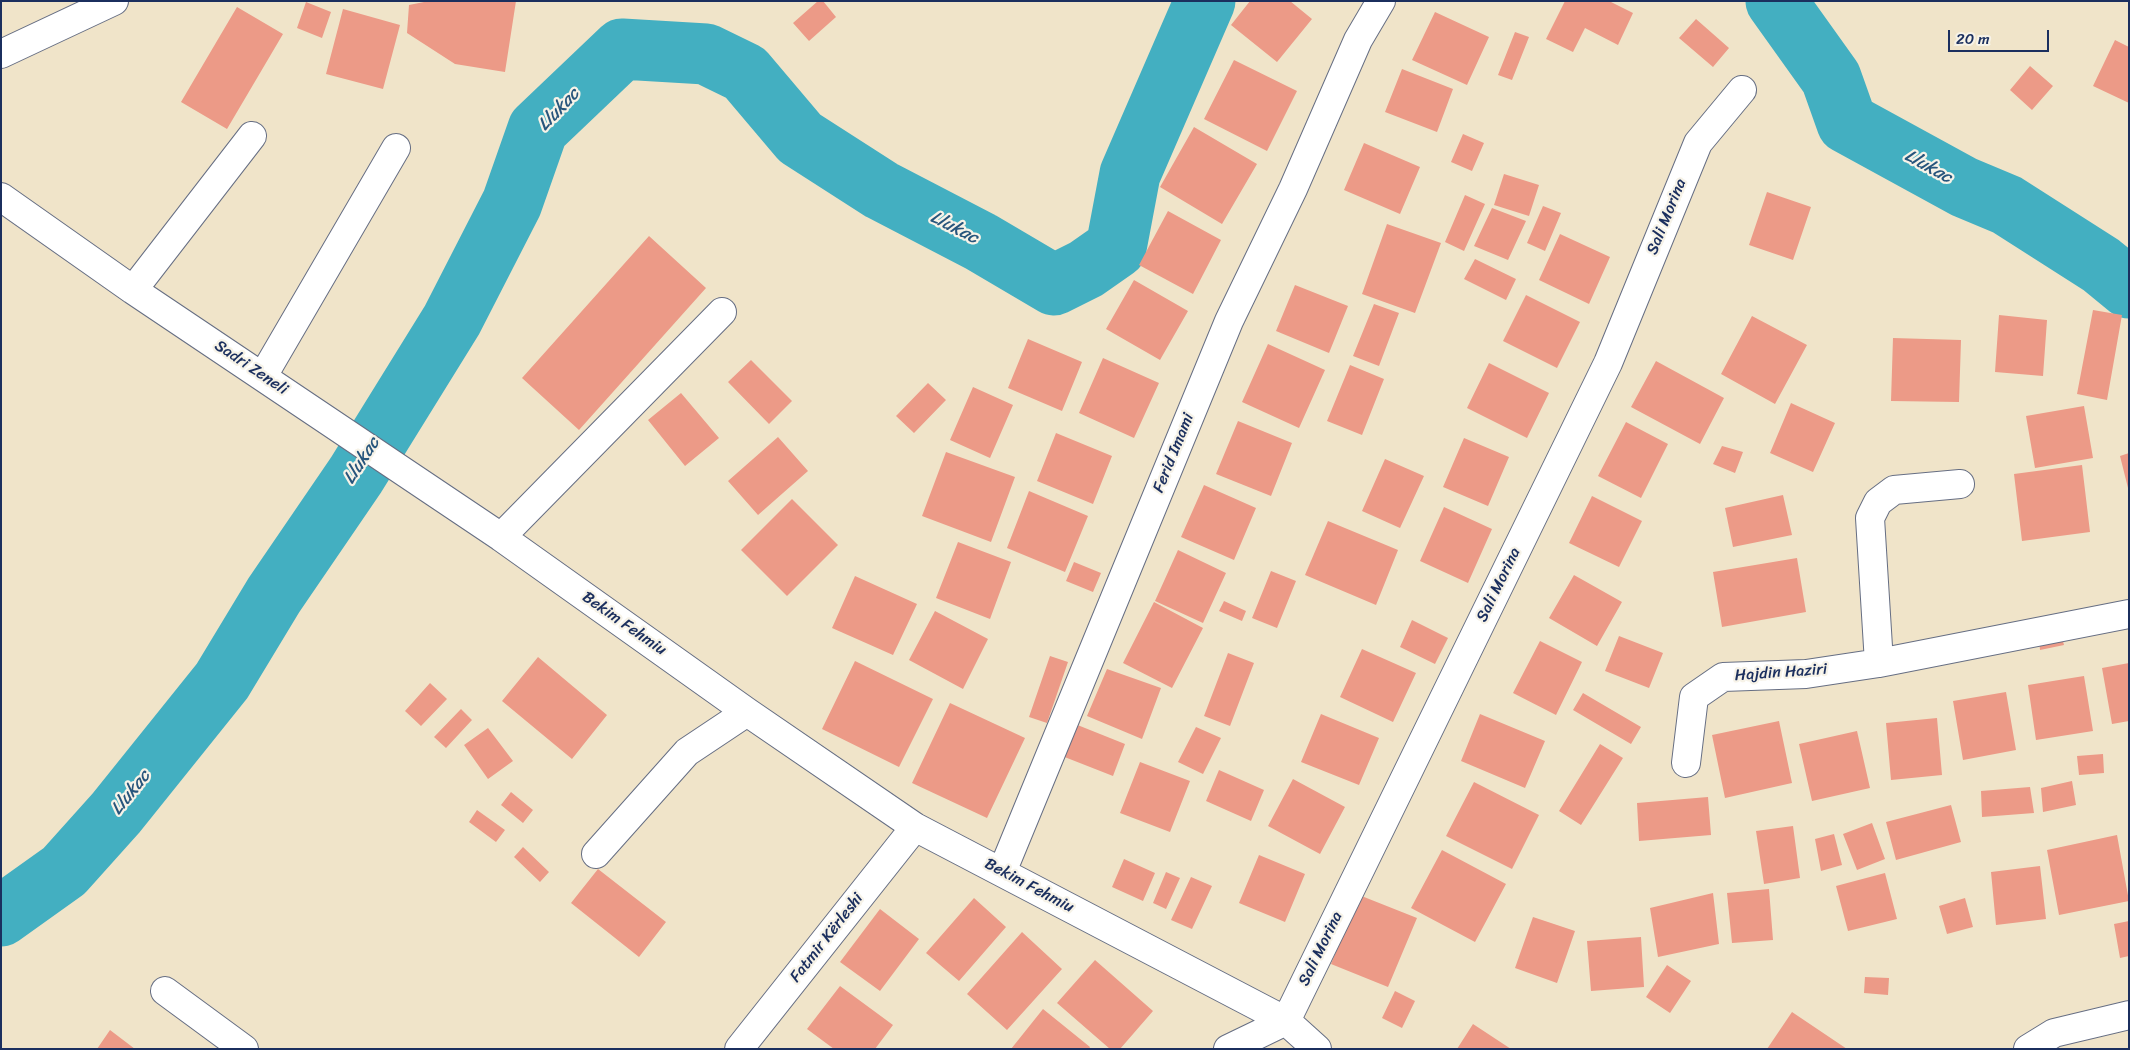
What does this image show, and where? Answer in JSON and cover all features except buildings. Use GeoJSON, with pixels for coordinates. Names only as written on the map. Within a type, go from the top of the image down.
{"type":"FeatureCollection","features":[{"type":"Feature","properties":{"kind":"street"},"geometry":{"type":"LineString","coordinates":[[1,54],[114,1]]}},
{"type":"Feature","properties":{"kind":"street","name":"Ferid Imami"},"geometry":{"type":"LineString","coordinates":[[1002,872],[1229,320],[1293,189],[1358,40],[1381,1]]}},
{"type":"Feature","properties":{"kind":"street","name":"Sali Morina"},"geometry":{"type":"LineString","coordinates":[[1286,1021],[1608,363],[1698,143],[1742,90]]}},
{"type":"Feature","properties":{"kind":"street"},"geometry":{"type":"LineString","coordinates":[[133,290],[252,136]]}},
{"type":"Feature","properties":{"kind":"street"},"geometry":{"type":"LineString","coordinates":[[263,376],[396,148]]}},
{"type":"Feature","properties":{"kind":"street","name":"Sadri Zeneli"},"geometry":{"type":"LineString","coordinates":[[1,197],[133,290],[501,537]]}},
{"type":"Feature","properties":{"kind":"street"},"geometry":{"type":"LineString","coordinates":[[501,537],[722,312]]}},
{"type":"Feature","properties":{"kind":"street"},"geometry":{"type":"LineString","coordinates":[[1879,663],[1870,518],[1878,502],[1894,490],[1960,484]]}},
{"type":"Feature","properties":{"kind":"street","name":"Bekim Fehmiu"},"geometry":{"type":"LineString","coordinates":[[501,537],[747,712],[915,827],[1286,1021],[1317,1049]]}},
{"type":"Feature","properties":{"kind":"street","name":"Hajdin Haziri"},"geometry":{"type":"LineString","coordinates":[[1686,763],[1694,697],[1723,677],[1806,674],[1879,663],[2129,614]]}},
{"type":"Feature","properties":{"kind":"street"},"geometry":{"type":"LineString","coordinates":[[596,854],[687,752],[747,712]]}},
{"type":"Feature","properties":{"kind":"street","name":"Fatmir Kërleshi"},"geometry":{"type":"LineString","coordinates":[[740,1049],[915,827]]}},
{"type":"Feature","properties":{"kind":"street"},"geometry":{"type":"LineString","coordinates":[[165,991],[244,1049]]}},
{"type":"Feature","properties":{"kind":"street"},"geometry":{"type":"LineString","coordinates":[[2028,1049],[2054,1033],[2129,1014]]}},
{"type":"Feature","properties":{"kind":"street"},"geometry":{"type":"LineString","coordinates":[[1228,1049],[1286,1021]]}},
{"type":"Feature","properties":{"kind":"waterway","name":"Llukac"},"geometry":{"type":"LineString","coordinates":[[1,916],[64,871],[116,813],[222,681],[274,595],[356,475],[452,320],[512,203],[538,129],[622,49],[706,54],[745,73],[800,138],[881,190],[981,242],[1054,285],[1086,269],[1116,248],[1130,174],[1205,1]]}},
{"type":"Feature","properties":{"kind":"waterway","name":"Llukac"},"geometry":{"type":"LineString","coordinates":[[1776,1],[1831,78],[1847,123],[1964,187],[2007,205],[2101,265],[2129,288]]}}]}
